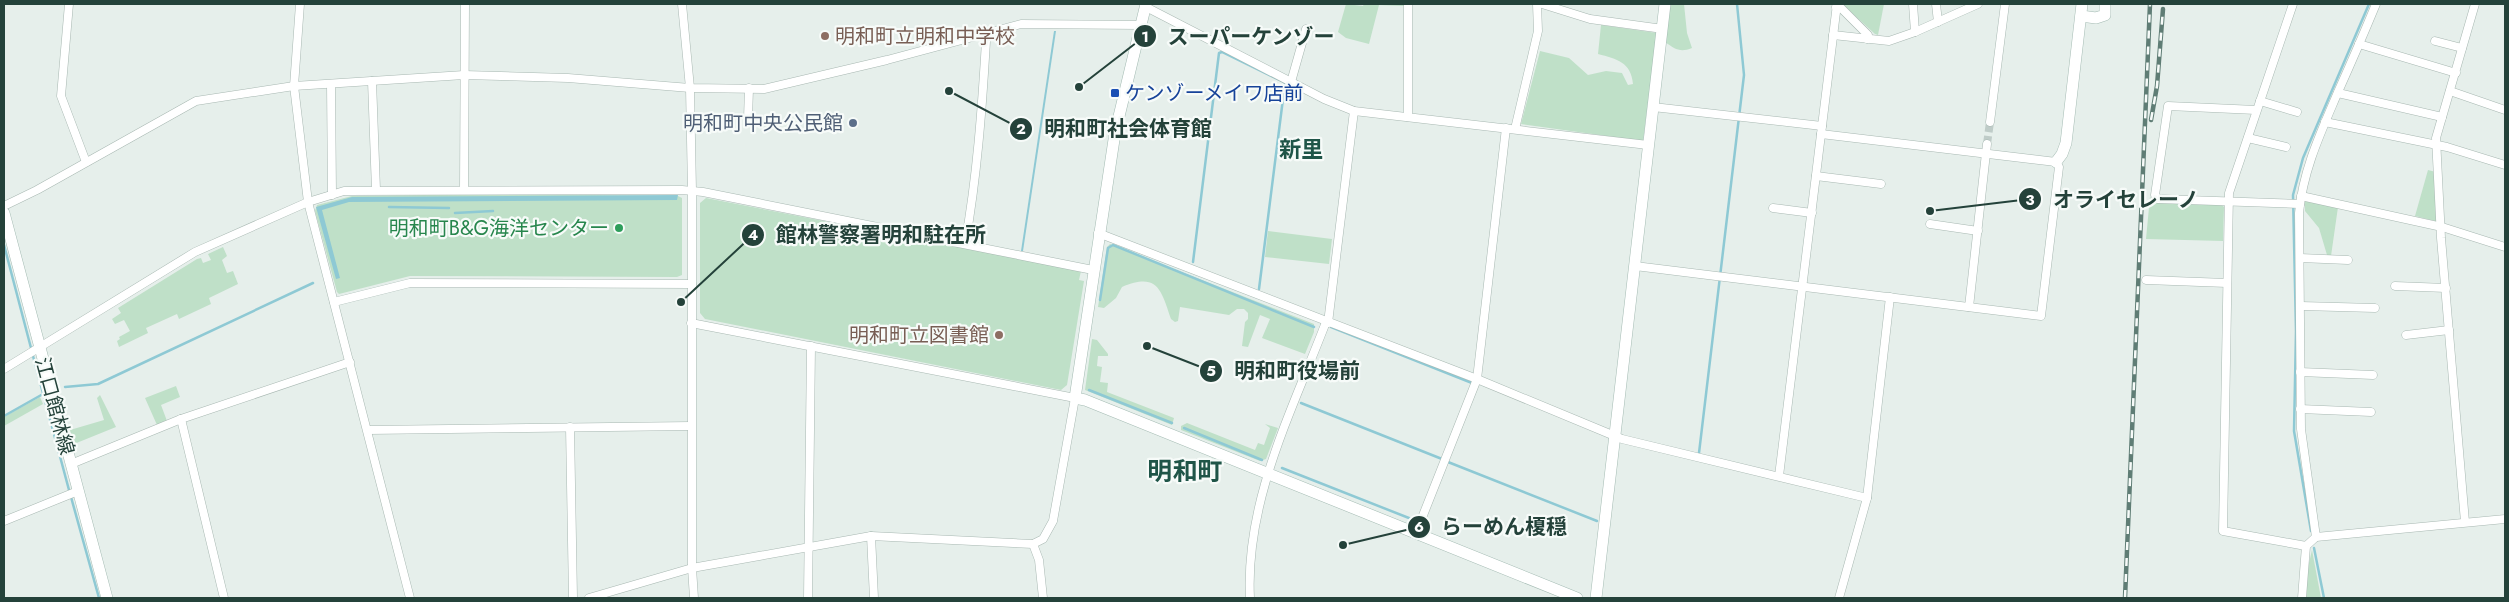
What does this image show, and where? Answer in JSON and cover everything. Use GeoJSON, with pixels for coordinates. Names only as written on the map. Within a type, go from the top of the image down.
{"type":"FeatureCollection","features":[{"type":"Feature","properties":{"kind":"street"},"geometry":{"type":"LineString","coordinates":[[69,4],[61,96],[86,162]]}},
{"type":"Feature","properties":{"kind":"street"},"geometry":{"type":"LineString","coordinates":[[300,4],[294,86],[308,202],[410,598]]}},
{"type":"Feature","properties":{"kind":"street"},"geometry":{"type":"LineString","coordinates":[[464,189],[465,4]]}},
{"type":"Feature","properties":{"kind":"street"},"geometry":{"type":"LineString","coordinates":[[682,4],[690,88],[692,191],[692,568],[694,598]]}},
{"type":"Feature","properties":{"kind":"street"},"geometry":{"type":"LineString","coordinates":[[1408,4],[1408,117]]}},
{"type":"Feature","properties":{"kind":"street"},"geometry":{"type":"LineString","coordinates":[[1416,533],[1477,379],[1511,128],[1538,31],[1537,4]]}},
{"type":"Feature","properties":{"kind":"street"},"geometry":{"type":"LineString","coordinates":[[1542,4],[1590,19],[1663,29]]}},
{"type":"Feature","properties":{"kind":"street"},"geometry":{"type":"LineString","coordinates":[[1596,598],[1665,4]]}},
{"type":"Feature","properties":{"kind":"street"},"geometry":{"type":"LineString","coordinates":[[1913,4],[1915,32]]}},
{"type":"Feature","properties":{"kind":"street"},"geometry":{"type":"LineString","coordinates":[[1936,4],[1938,22]]}},
{"type":"Feature","properties":{"kind":"street"},"geometry":{"type":"LineString","coordinates":[[1833,35],[1888,41],[1915,32],[1977,4]]}},
{"type":"Feature","properties":{"kind":"street"},"geometry":{"type":"LineString","coordinates":[[1990,122],[2005,4]]}},
{"type":"Feature","properties":{"kind":"street"},"geometry":{"type":"LineString","coordinates":[[2056,162],[2062,154],[2066,143],[2082,4]]}},
{"type":"Feature","properties":{"kind":"street"},"geometry":{"type":"LineString","coordinates":[[2081,16],[2100,17],[2105,15],[2105,4]]}},
{"type":"Feature","properties":{"kind":"street"},"geometry":{"type":"LineString","coordinates":[[2294,4],[2256,110],[2230,193],[2223,531],[2306,546]]}},
{"type":"Feature","properties":{"kind":"street"},"geometry":{"type":"LineString","coordinates":[[2316,538],[2300,428],[2300,200],[2308,164],[2376,4]]}},
{"type":"Feature","properties":{"kind":"street"},"geometry":{"type":"LineString","coordinates":[[2465,522],[2436,146],[2442,117],[2475,4]]}},
{"type":"Feature","properties":{"kind":"street"},"geometry":{"type":"LineString","coordinates":[[589,598],[692,568],[870,536],[1033,544],[1043,539],[1053,521],[1075,398],[1098,233],[1116,126],[1146,5],[1291,82],[1354,111],[1648,145]]}},
{"type":"Feature","properties":{"kind":"street"},"geometry":{"type":"LineString","coordinates":[[1779,476],[1836,6],[1841,8],[1868,35],[1868,38]]}},
{"type":"Feature","properties":{"kind":"street"},"geometry":{"type":"LineString","coordinates":[[4,206],[37,190],[196,101],[294,86],[464,75],[568,78],[690,88],[764,89],[859,67],[1021,24],[1141,25]]}},
{"type":"Feature","properties":{"kind":"street"},"geometry":{"type":"LineString","coordinates":[[1291,82],[1306,29]]}},
{"type":"Feature","properties":{"kind":"street"},"geometry":{"type":"LineString","coordinates":[[965,244],[973,199],[980,132],[986,41],[984,34]]}},
{"type":"Feature","properties":{"kind":"street"},"geometry":{"type":"LineString","coordinates":[[2435,41],[2462,48]]}},
{"type":"Feature","properties":{"kind":"street"},"geometry":{"type":"LineString","coordinates":[[2359,44],[2456,73]]}},
{"type":"Feature","properties":{"kind":"street"},"geometry":{"type":"LineString","coordinates":[[372,82],[376,190]]}},
{"type":"Feature","properties":{"kind":"street"},"geometry":{"type":"LineString","coordinates":[[331,84],[332,195]]}},
{"type":"Feature","properties":{"kind":"street"},"geometry":{"type":"LineString","coordinates":[[748,119],[749,88]]}},
{"type":"Feature","properties":{"kind":"street"},"geometry":{"type":"LineString","coordinates":[[2450,91],[2505,110]]}},
{"type":"Feature","properties":{"kind":"street"},"geometry":{"type":"LineString","coordinates":[[2338,93],[2442,117]]}},
{"type":"Feature","properties":{"kind":"street"},"geometry":{"type":"LineString","coordinates":[[2260,101],[2297,112]]}},
{"type":"Feature","properties":{"kind":"street"},"geometry":{"type":"LineString","coordinates":[[2256,110],[2170,106],[2166,108],[2155,195],[2158,199],[2229,202],[2300,200],[2442,227],[2505,247]]}},
{"type":"Feature","properties":{"kind":"street"},"geometry":{"type":"LineString","coordinates":[[1653,107],[1986,154],[2056,162]]}},
{"type":"Feature","properties":{"kind":"street"},"geometry":{"type":"LineString","coordinates":[[1250,598],[1250,551],[1267,473],[1327,323],[1354,111]]}},
{"type":"Feature","properties":{"kind":"street"},"geometry":{"type":"LineString","coordinates":[[2325,122],[2436,146],[2505,165]]}},
{"type":"Feature","properties":{"kind":"street"},"geometry":{"type":"LineString","coordinates":[[2248,138],[2286,147]]}},
{"type":"Feature","properties":{"kind":"street"},"geometry":{"type":"LineString","coordinates":[[1969,307],[1987,144]]}},
{"type":"Feature","properties":{"kind":"street"},"geometry":{"type":"LineString","coordinates":[[1635,266],[2041,316],[2059,167],[2056,162]]}},
{"type":"Feature","properties":{"kind":"street"},"geometry":{"type":"LineString","coordinates":[[1816,176],[1881,184]]}},
{"type":"Feature","properties":{"kind":"street"},"geometry":{"type":"LineString","coordinates":[[4,369],[195,252],[308,202],[344,191],[464,189],[692,191],[1093,270]]}},
{"type":"Feature","properties":{"kind":"street"},"geometry":{"type":"LineString","coordinates":[[1773,208],[1812,213]]}},
{"type":"Feature","properties":{"kind":"street","name":"江口館林線"},"geometry":{"type":"LineString","coordinates":[[4,213],[107,598]]}},
{"type":"Feature","properties":{"kind":"street"},"geometry":{"type":"LineString","coordinates":[[1930,224],[1978,231]]}},
{"type":"Feature","properties":{"kind":"street"},"geometry":{"type":"LineString","coordinates":[[1098,233],[1120,240],[1327,323],[1477,379],[1622,438],[1867,498]]}},
{"type":"Feature","properties":{"kind":"street"},"geometry":{"type":"LineString","coordinates":[[2300,258],[2348,260]]}},
{"type":"Feature","properties":{"kind":"street"},"geometry":{"type":"LineString","coordinates":[[2146,280],[2227,283]]}},
{"type":"Feature","properties":{"kind":"street"},"geometry":{"type":"LineString","coordinates":[[334,302],[410,283],[692,284]]}},
{"type":"Feature","properties":{"kind":"street"},"geometry":{"type":"LineString","coordinates":[[2395,286],[2446,288]]}},
{"type":"Feature","properties":{"kind":"street"},"geometry":{"type":"LineString","coordinates":[[1839,598],[1867,498],[1890,297]]}},
{"type":"Feature","properties":{"kind":"street"},"geometry":{"type":"LineString","coordinates":[[2301,306],[2375,308]]}},
{"type":"Feature","properties":{"kind":"street"},"geometry":{"type":"LineString","coordinates":[[691,323],[1085,400],[1577,598]]}},
{"type":"Feature","properties":{"kind":"street"},"geometry":{"type":"LineString","coordinates":[[2406,335],[2449,330]]}},
{"type":"Feature","properties":{"kind":"street"},"geometry":{"type":"LineString","coordinates":[[808,598],[811,346]]}},
{"type":"Feature","properties":{"kind":"street"},"geometry":{"type":"LineString","coordinates":[[71,464],[180,419],[350,362]]}},
{"type":"Feature","properties":{"kind":"street"},"geometry":{"type":"LineString","coordinates":[[2300,372],[2373,376]]}},
{"type":"Feature","properties":{"kind":"street"},"geometry":{"type":"LineString","coordinates":[[2300,408],[2371,412]]}},
{"type":"Feature","properties":{"kind":"street"},"geometry":{"type":"LineString","coordinates":[[180,419],[224,598]]}},
{"type":"Feature","properties":{"kind":"street"},"geometry":{"type":"LineString","coordinates":[[368,430],[692,426]]}},
{"type":"Feature","properties":{"kind":"street"},"geometry":{"type":"LineString","coordinates":[[570,427],[573,598]]}},
{"type":"Feature","properties":{"kind":"street"},"geometry":{"type":"LineString","coordinates":[[4,521],[78,491]]}},
{"type":"Feature","properties":{"kind":"street"},"geometry":{"type":"LineString","coordinates":[[2302,598],[2306,546],[2316,538],[2505,519]]}},
{"type":"Feature","properties":{"kind":"street"},"geometry":{"type":"LineString","coordinates":[[870,536],[874,598]]}},
{"type":"Feature","properties":{"kind":"street"},"geometry":{"type":"LineString","coordinates":[[1033,544],[1039,560],[1043,598]]}},
{"type":"Feature","properties":{"kind":"green space"},"geometry":{"type":"Polygon","coordinates":[[[1346,4],[1363,6],[1364,4],[1404,4],[1404,6],[1379,5],[1369,44],[1346,38],[1338,32],[1346,4]]]}},
{"type":"Feature","properties":{"kind":"green space"},"geometry":{"type":"Polygon","coordinates":[[[1669,4],[1684,4],[1687,33],[1692,48],[1678,50],[1665,42],[1669,4]]]}},
{"type":"Feature","properties":{"kind":"green space"},"geometry":{"type":"Polygon","coordinates":[[[1842,4],[1884,4],[1878,35],[1875,34],[1842,4]]]}},
{"type":"Feature","properties":{"kind":"green space"},"geometry":{"type":"Polygon","coordinates":[[[1601,25],[1657,33],[1643,141],[1521,124],[1540,51],[1569,58],[1588,75],[1606,71],[1622,73],[1628,85],[1633,84],[1632,77],[1626,66],[1617,60],[1598,54],[1601,25]]]}},
{"type":"Feature","properties":{"kind":"green space"},"geometry":{"type":"Polygon","coordinates":[[[2428,170],[2436,172],[2439,222],[2415,216],[2428,170]]]}},
{"type":"Feature","properties":{"kind":"green space"},"geometry":{"type":"Polygon","coordinates":[[[497,194],[678,196],[682,198],[682,275],[677,277],[410,276],[339,294],[337,292],[315,211],[317,205],[352,196],[497,194]]]}},
{"type":"Feature","properties":{"kind":"green space"},"geometry":{"type":"Polygon","coordinates":[[[2150,197],[2158,203],[2222,205],[2224,207],[2223,241],[2146,239],[2150,197]]]}},
{"type":"Feature","properties":{"kind":"green space"},"geometry":{"type":"Polygon","coordinates":[[[706,198],[1081,271],[1079,280],[1084,281],[1067,385],[1061,390],[705,319],[700,313],[700,203],[706,198]]]}},
{"type":"Feature","properties":{"kind":"green space"},"geometry":{"type":"Polygon","coordinates":[[[2305,199],[2338,207],[2331,256],[2327,255],[2319,228],[2305,211],[2305,199]]]}},
{"type":"Feature","properties":{"kind":"green space"},"geometry":{"type":"Polygon","coordinates":[[[1268,231],[1332,239],[1329,264],[1265,257],[1268,231]]]}},
{"type":"Feature","properties":{"kind":"green space"},"geometry":{"type":"Polygon","coordinates":[[[1110,244],[1314,324],[1314,332],[1305,354],[1262,338],[1270,319],[1260,315],[1248,347],[1242,346],[1245,322],[1248,319],[1248,313],[1244,309],[1237,309],[1229,315],[1180,307],[1178,321],[1175,322],[1171,319],[1161,292],[1151,283],[1134,283],[1122,287],[1116,298],[1104,308],[1098,307],[1107,247],[1110,244]]]}},
{"type":"Feature","properties":{"kind":"green space"},"geometry":{"type":"Polygon","coordinates":[[[223,247],[227,256],[222,260],[227,273],[233,271],[238,284],[209,298],[211,304],[179,319],[177,314],[146,328],[148,333],[119,347],[117,341],[120,339],[119,337],[130,331],[124,320],[115,324],[112,319],[121,313],[118,308],[197,259],[201,258],[203,263],[211,260],[208,254],[223,247]]]}},
{"type":"Feature","properties":{"kind":"green space"},"geometry":{"type":"Polygon","coordinates":[[[1092,339],[1097,340],[1108,354],[1108,356],[1098,356],[1097,366],[1102,367],[1100,382],[1108,383],[1107,392],[1174,418],[1172,425],[1085,390],[1092,339]]]}},
{"type":"Feature","properties":{"kind":"green space"},"geometry":{"type":"Polygon","coordinates":[[[176,386],[180,397],[161,405],[167,421],[157,425],[145,398],[176,386]]]}},
{"type":"Feature","properties":{"kind":"green space"},"geometry":{"type":"Polygon","coordinates":[[[100,395],[116,427],[74,444],[70,430],[104,420],[97,398],[100,395]]]}},
{"type":"Feature","properties":{"kind":"green space"},"geometry":{"type":"Polygon","coordinates":[[[40,397],[43,404],[4,426],[4,417],[40,397]]]}},
{"type":"Feature","properties":{"kind":"green space"},"geometry":{"type":"Polygon","coordinates":[[[1187,423],[1255,450],[1258,443],[1264,445],[1270,428],[1265,424],[1278,428],[1266,459],[1260,461],[1181,430],[1181,426],[1187,423]]]}},
{"type":"Feature","properties":{"kind":"green space"},"geometry":{"type":"Polygon","coordinates":[[[2312,550],[2321,598],[2306,598],[2307,572],[2312,550]]]}},
{"type":"Feature","properties":{"kind":"water"},"geometry":{"type":"Polygon","coordinates":[[[1054,31],[1056,31],[1023,251],[1021,251],[1054,31]]]}},
{"type":"Feature","properties":{"kind":"water"},"geometry":{"type":"Polygon","coordinates":[[[678,195],[677,200],[349,202],[322,210],[340,278],[336,279],[316,207],[352,197],[678,195]]]}},
{"type":"Feature","properties":{"kind":"waterway"},"geometry":{"type":"LineString","coordinates":[[1699,453],[1744,75],[1737,4]]}},
{"type":"Feature","properties":{"kind":"waterway"},"geometry":{"type":"LineString","coordinates":[[2311,531],[2294,431],[2296,331],[2293,195],[2303,158],[2369,4]]}},
{"type":"Feature","properties":{"kind":"waterway"},"geometry":{"type":"LineString","coordinates":[[1193,262],[1219,53],[1222,52],[1294,87]]}},
{"type":"Feature","properties":{"kind":"waterway"},"geometry":{"type":"LineString","coordinates":[[1259,289],[1285,83]]}},
{"type":"Feature","properties":{"kind":"waterway"},"geometry":{"type":"LineString","coordinates":[[389,207],[449,208]]}},
{"type":"Feature","properties":{"kind":"waterway"},"geometry":{"type":"LineString","coordinates":[[455,213],[493,211]]}},
{"type":"Feature","properties":{"kind":"waterway"},"geometry":{"type":"LineString","coordinates":[[4,245],[31,348]]}},
{"type":"Feature","properties":{"kind":"waterway"},"geometry":{"type":"LineString","coordinates":[[1100,300],[1108,248],[1113,245],[1314,327]]}},
{"type":"Feature","properties":{"kind":"waterway"},"geometry":{"type":"LineString","coordinates":[[65,387],[98,384],[313,283]]}},
{"type":"Feature","properties":{"kind":"waterway"},"geometry":{"type":"LineString","coordinates":[[1331,327],[1472,383]]}},
{"type":"Feature","properties":{"kind":"waterway"},"geometry":{"type":"LineString","coordinates":[[33,356],[69,490]]}},
{"type":"Feature","properties":{"kind":"waterway"},"geometry":{"type":"LineString","coordinates":[[1089,390],[1172,423]]}},
{"type":"Feature","properties":{"kind":"waterway"},"geometry":{"type":"LineString","coordinates":[[4,416],[43,394]]}},
{"type":"Feature","properties":{"kind":"waterway"},"geometry":{"type":"LineString","coordinates":[[1301,403],[1442,459]]}},
{"type":"Feature","properties":{"kind":"waterway"},"geometry":{"type":"LineString","coordinates":[[1184,428],[1262,460]]}},
{"type":"Feature","properties":{"kind":"waterway"},"geometry":{"type":"LineString","coordinates":[[1448,462],[1597,521]]}},
{"type":"Feature","properties":{"kind":"waterway"},"geometry":{"type":"LineString","coordinates":[[1282,468],[1414,520]]}},
{"type":"Feature","properties":{"kind":"waterway"},"geometry":{"type":"LineString","coordinates":[[71,497],[99,598]]}},
{"type":"Feature","properties":{"kind":"waterway"},"geometry":{"type":"LineString","coordinates":[[2314,548],[2324,598]]}},
{"type":"Feature","properties":{"kind":"tunnel"},"geometry":{"type":"LineString","coordinates":[[1987,144],[1990,122]]}},
{"type":"Feature","properties":{"kind":"railway"},"geometry":{"type":"LineString","coordinates":[[2125,598],[2150,4]]}},
{"type":"Feature","properties":{"kind":"railway"},"geometry":{"type":"LineString","coordinates":[[2151,120],[2157,86],[2163,9]]}},
{"type":"Feature","properties":{"kind":"place","name":"明和町立明和中学校"},"geometry":{"type":"Point","coordinates":[825,36]}},
{"type":"Feature","properties":{"kind":"place","name":"スーパーケンゾー"},"geometry":{"type":"Point","coordinates":[1079,87]}},
{"type":"Feature","properties":{"kind":"place","name":"明和町社会体育館"},"geometry":{"type":"Point","coordinates":[949,91]}},
{"type":"Feature","properties":{"kind":"place","name":"ケンゾーメイワ店前"},"geometry":{"type":"Point","coordinates":[1115,93]}},
{"type":"Feature","properties":{"kind":"place","name":"明和町中央公民館"},"geometry":{"type":"Point","coordinates":[853,123]}},
{"type":"Feature","properties":{"kind":"place","name":"オライセレーノ"},"geometry":{"type":"Point","coordinates":[1930,211]}},
{"type":"Feature","properties":{"kind":"place","name":"明和町B&G海洋センター"},"geometry":{"type":"Point","coordinates":[619,228]}},
{"type":"Feature","properties":{"kind":"place","name":"館林警察署明和駐在所"},"geometry":{"type":"Point","coordinates":[681,302]}},
{"type":"Feature","properties":{"kind":"place","name":"明和町立図書館"},"geometry":{"type":"Point","coordinates":[999,335]}},
{"type":"Feature","properties":{"kind":"place","name":"明和町役場前"},"geometry":{"type":"Point","coordinates":[1147,346]}},
{"type":"Feature","properties":{"kind":"place","name":"らーめん榎穏"},"geometry":{"type":"Point","coordinates":[1343,545]}},
{"type":"Feature","properties":{"kind":"district","name":"新里"},"geometry":{"type":"Point","coordinates":[1301,149]}},
{"type":"Feature","properties":{"kind":"district","name":"明和町"},"geometry":{"type":"Point","coordinates":[1185,471]}}]}
